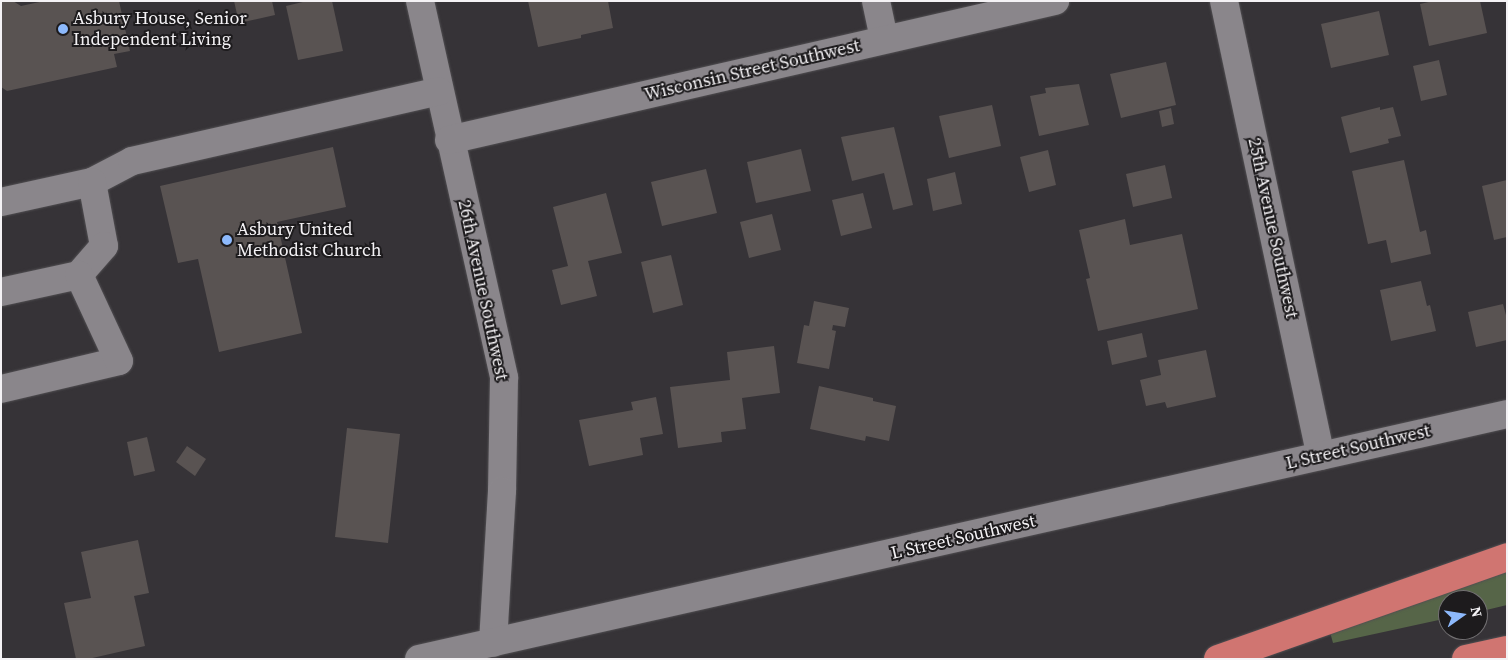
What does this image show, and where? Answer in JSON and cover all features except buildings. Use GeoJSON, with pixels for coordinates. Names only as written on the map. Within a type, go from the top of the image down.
{"type":"FeatureCollection","features":[{"type":"Feature","properties":{"kind":"highway"},"geometry":{"type":"LineString","coordinates":[[1218,659],[1507,557]]}},
{"type":"Feature","properties":{"kind":"highway"},"geometry":{"type":"LineString","coordinates":[[1466,659],[1507,650]]}},
{"type":"Feature","properties":{"kind":"street","name":"26th Avenue Southwest"},"geometry":{"type":"LineString","coordinates":[[420,1],[449,140],[504,378],[502,491],[493,643]]}},
{"type":"Feature","properties":{"kind":"street"},"geometry":{"type":"LineString","coordinates":[[876,1],[884,39]]}},
{"type":"Feature","properties":{"kind":"street","name":"Wisconsin Street Southwest"},"geometry":{"type":"LineString","coordinates":[[449,140],[1055,1]]}},
{"type":"Feature","properties":{"kind":"street","name":"25th Avenue Southwest"},"geometry":{"type":"LineString","coordinates":[[1224,1],[1321,456]]}},
{"type":"Feature","properties":{"kind":"street"},"geometry":{"type":"LineString","coordinates":[[1,202],[92,182],[132,161],[439,90]]}},
{"type":"Feature","properties":{"kind":"street"},"geometry":{"type":"LineString","coordinates":[[1,292],[79,275],[104,246],[92,182]]}},
{"type":"Feature","properties":{"kind":"street"},"geometry":{"type":"LineString","coordinates":[[1,389],[119,361],[79,275]]}},
{"type":"Feature","properties":{"kind":"street","name":"L Street Southwest"},"geometry":{"type":"LineString","coordinates":[[418,659],[1507,414]]}},
{"type":"Feature","properties":{"kind":"green space"},"geometry":{"type":"Polygon","coordinates":[[[1507,571],[1507,605],[1488,610],[1488,590],[1452,590],[1507,571]]]}},
{"type":"Feature","properties":{"kind":"green space"},"geometry":{"type":"Polygon","coordinates":[[[1438,595],[1438,620],[1333,643],[1330,632],[1438,595]]]}},
{"type":"Feature","properties":{"kind":"place","name":"Asbury House, Senior Independent Living"},"geometry":{"type":"Point","coordinates":[63,29]}},
{"type":"Feature","properties":{"kind":"place","name":"Asbury United Methodist Church"},"geometry":{"type":"Point","coordinates":[227,240]}}]}
